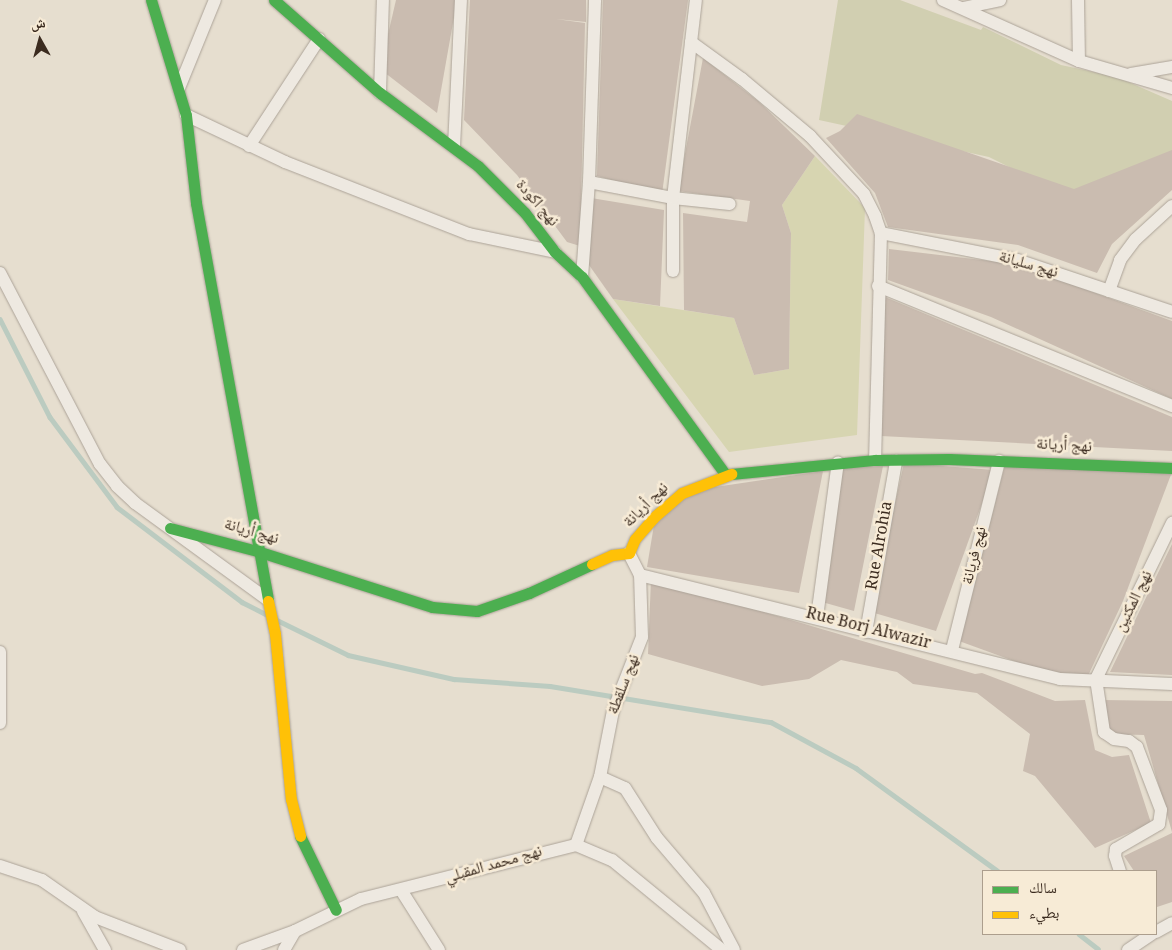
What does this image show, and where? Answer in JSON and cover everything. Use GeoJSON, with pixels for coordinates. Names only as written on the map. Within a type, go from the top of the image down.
{"type":"FeatureCollection","features":[{"type":"Feature","properties":{"kind":"street"},"geometry":{"type":"LineString","coordinates":[[151,0],[180,88],[186,115],[196,203],[257,551],[280,666],[291,799],[302,846],[336,910]]}},
{"type":"Feature","properties":{"kind":"street"},"geometry":{"type":"LineString","coordinates":[[180,88],[215,0]]}},
{"type":"Feature","properties":{"kind":"street","name":"نهج اكودة"},"geometry":{"type":"LineString","coordinates":[[274,0],[380,93],[454,147],[500,187],[555,252],[582,277],[726,475]]}},
{"type":"Feature","properties":{"kind":"street"},"geometry":{"type":"LineString","coordinates":[[380,93],[383,0]]}},
{"type":"Feature","properties":{"kind":"street"},"geometry":{"type":"LineString","coordinates":[[454,147],[461,0]]}},
{"type":"Feature","properties":{"kind":"street"},"geometry":{"type":"LineString","coordinates":[[582,277],[589,182],[595,0]]}},
{"type":"Feature","properties":{"kind":"street"},"geometry":{"type":"LineString","coordinates":[[673,271],[673,198],[696,0]]}},
{"type":"Feature","properties":{"kind":"street"},"geometry":{"type":"LineString","coordinates":[[943,0],[1038,45],[1079,61],[1131,74],[1172,88]]}},
{"type":"Feature","properties":{"kind":"street"},"geometry":{"type":"LineString","coordinates":[[963,8],[1000,0]]}},
{"type":"Feature","properties":{"kind":"street"},"geometry":{"type":"LineString","coordinates":[[1078,0],[1079,61]]}},
{"type":"Feature","properties":{"kind":"street"},"geometry":{"type":"LineString","coordinates":[[249,146],[319,39]]}},
{"type":"Feature","properties":{"kind":"street"},"geometry":{"type":"LineString","coordinates":[[691,42],[742,79],[810,136],[864,194],[881,232],[874,460]]}},
{"type":"Feature","properties":{"kind":"street"},"geometry":{"type":"LineString","coordinates":[[1131,74],[1172,68]]}},
{"type":"Feature","properties":{"kind":"street"},"geometry":{"type":"LineString","coordinates":[[186,115],[249,146],[469,234],[555,252]]}},
{"type":"Feature","properties":{"kind":"street"},"geometry":{"type":"LineString","coordinates":[[589,182],[673,198],[730,204]]}},
{"type":"Feature","properties":{"kind":"street"},"geometry":{"type":"LineString","coordinates":[[1109,291],[1120,260],[1136,240],[1172,206]]}},
{"type":"Feature","properties":{"kind":"street","name":"نهج سليانة"},"geometry":{"type":"LineString","coordinates":[[881,232],[1017,260],[1172,312]]}},
{"type":"Feature","properties":{"kind":"street"},"geometry":{"type":"LineString","coordinates":[[0,273],[100,464],[135,503],[268,600]]}},
{"type":"Feature","properties":{"kind":"street"},"geometry":{"type":"LineString","coordinates":[[878,286],[1172,406]]}},
{"type":"Feature","properties":{"kind":"street","name":"نهج أريانة"},"geometry":{"type":"LineString","coordinates":[[170,528],[257,551],[385,594],[461,611],[494,606],[612,555],[629,553],[635,539],[653,518],[682,494],[726,475],[838,462],[874,460],[999,460],[1172,468]]}},
{"type":"Feature","properties":{"kind":"street","name":"نهج فريانة"},"geometry":{"type":"LineString","coordinates":[[952,650],[999,460]]}},
{"type":"Feature","properties":{"kind":"street","name":"Rue Alrohia"},"geometry":{"type":"LineString","coordinates":[[866,632],[896,461]]}},
{"type":"Feature","properties":{"kind":"street"},"geometry":{"type":"LineString","coordinates":[[817,617],[838,462]]}},
{"type":"Feature","properties":{"kind":"street","name":"نهج المكنين"},"geometry":{"type":"LineString","coordinates":[[1096,679],[1172,524]]}},
{"type":"Feature","properties":{"kind":"street","name":"نهج سلقطة"},"geometry":{"type":"LineString","coordinates":[[576,846],[600,777],[613,711],[640,650],[640,575],[629,553]]}},
{"type":"Feature","properties":{"kind":"street","name":"Rue Borj Alwazir"},"geometry":{"type":"LineString","coordinates":[[640,575],[817,617],[866,632],[952,650],[1060,679],[1096,679],[1172,684]]}},
{"type":"Feature","properties":{"kind":"street"},"geometry":{"type":"LineString","coordinates":[[0,652],[0,722]]}},
{"type":"Feature","properties":{"kind":"street"},"geometry":{"type":"LineString","coordinates":[[1096,679],[1104,732],[1114,739],[1129,741],[1137,747],[1161,810],[1159,824],[1116,849],[1115,856],[1120,870]]}},
{"type":"Feature","properties":{"kind":"street"},"geometry":{"type":"LineString","coordinates":[[600,777],[625,788],[657,838],[704,893],[734,950]]}},
{"type":"Feature","properties":{"kind":"street"},"geometry":{"type":"LineString","coordinates":[[576,846],[619,865],[722,950]]}},
{"type":"Feature","properties":{"kind":"street","name":"نهج محمد المقبلي"},"geometry":{"type":"LineString","coordinates":[[243,950],[295,931],[361,899],[576,846]]}},
{"type":"Feature","properties":{"kind":"street"},"geometry":{"type":"LineString","coordinates":[[0,866],[42,880],[83,911],[180,950]]}},
{"type":"Feature","properties":{"kind":"street"},"geometry":{"type":"LineString","coordinates":[[401,890],[439,950]]}},
{"type":"Feature","properties":{"kind":"street"},"geometry":{"type":"LineString","coordinates":[[83,911],[105,950]]}},
{"type":"Feature","properties":{"kind":"street"},"geometry":{"type":"LineString","coordinates":[[1157,931],[1172,923]]}},
{"type":"Feature","properties":{"kind":"street"},"geometry":{"type":"LineString","coordinates":[[284,950],[295,931]]}},
{"type":"Feature","properties":{"kind":"street"},"geometry":{"type":"LineString","coordinates":[[1128,950],[1150,935]]}},
{"type":"Feature","properties":{"kind":"shaded area"},"geometry":{"type":"Polygon","coordinates":[[[838,0],[900,0],[981,30],[983,27],[1061,65],[1117,77],[1172,101],[1172,159],[1075,200],[989,157],[819,120],[838,0]]]}},
{"type":"Feature","properties":{"kind":"shaded area"},"geometry":{"type":"Polygon","coordinates":[[[815,156],[865,208],[857,435],[729,452],[613,299],[734,318],[754,375],[789,369],[791,233],[782,205],[815,156]]]}},
{"type":"Feature","properties":{"kind":"building"},"geometry":{"type":"Polygon","coordinates":[[[396,0],[457,0],[437,113],[380,69],[396,0]]]}},
{"type":"Feature","properties":{"kind":"building"},"geometry":{"type":"Polygon","coordinates":[[[470,0],[586,0],[586,22],[556,19],[585,23],[580,246],[567,242],[517,175],[464,120],[470,0]]]}},
{"type":"Feature","properties":{"kind":"building"},"geometry":{"type":"Polygon","coordinates":[[[603,0],[688,0],[662,194],[597,176],[603,0]]]}},
{"type":"Feature","properties":{"kind":"building"},"geometry":{"type":"Polygon","coordinates":[[[703,58],[758,101],[815,156],[782,205],[791,233],[789,369],[754,375],[734,318],[684,310],[683,213],[747,222],[750,201],[678,191],[703,58]]]}},
{"type":"Feature","properties":{"kind":"building"},"geometry":{"type":"Polygon","coordinates":[[[857,114],[1074,189],[1172,150],[1172,190],[1112,244],[1097,273],[1018,245],[888,227],[875,193],[826,138],[840,131],[857,114]]]}},
{"type":"Feature","properties":{"kind":"building"},"geometry":{"type":"Polygon","coordinates":[[[591,198],[664,210],[660,306],[613,299],[589,265],[591,198]]]}},
{"type":"Feature","properties":{"kind":"building"},"geometry":{"type":"Polygon","coordinates":[[[889,249],[1016,264],[1172,321],[1172,399],[991,317],[888,280],[889,249]]]}},
{"type":"Feature","properties":{"kind":"building"},"geometry":{"type":"Polygon","coordinates":[[[885,297],[1172,417],[1172,451],[881,436],[885,297]]]}},
{"type":"Feature","properties":{"kind":"building"},"geometry":{"type":"Polygon","coordinates":[[[1006,461],[1172,472],[1123,601],[1087,678],[1041,671],[959,641],[1006,461]]]}},
{"type":"Feature","properties":{"kind":"building"},"geometry":{"type":"Polygon","coordinates":[[[904,463],[994,470],[936,631],[871,612],[904,463]]]}},
{"type":"Feature","properties":{"kind":"building"},"geometry":{"type":"Polygon","coordinates":[[[883,466],[854,611],[822,602],[843,468],[883,466]]]}},
{"type":"Feature","properties":{"kind":"building"},"geometry":{"type":"Polygon","coordinates":[[[823,471],[799,593],[647,567],[654,525],[688,491],[823,471]]]}},
{"type":"Feature","properties":{"kind":"building"},"geometry":{"type":"Polygon","coordinates":[[[1172,544],[1172,675],[1110,672],[1172,544]]]}},
{"type":"Feature","properties":{"kind":"building"},"geometry":{"type":"Polygon","coordinates":[[[651,579],[975,674],[982,673],[1055,701],[1085,700],[1095,750],[1112,757],[1129,755],[1151,823],[1095,848],[1035,776],[1023,771],[1030,734],[977,693],[913,684],[897,672],[841,660],[809,679],[762,686],[648,654],[651,579]]]}},
{"type":"Feature","properties":{"kind":"building"},"geometry":{"type":"Polygon","coordinates":[[[1103,700],[1172,701],[1172,832],[1144,735],[1109,734],[1103,700]]]}},
{"type":"Feature","properties":{"kind":"building"},"geometry":{"type":"Polygon","coordinates":[[[1172,833],[1172,902],[1157,907],[1157,870],[1133,870],[1124,856],[1172,833]]]}},
{"type":"Feature","properties":{"kind":"waterway"},"geometry":{"type":"LineString","coordinates":[[0,319],[50,417],[117,507],[242,602],[266,614]]}},
{"type":"Feature","properties":{"kind":"waterway"},"geometry":{"type":"LineString","coordinates":[[277,620],[348,655],[454,679],[550,686],[771,722],[856,768],[997,870]]}},
{"type":"Feature","properties":{"kind":"waterway"},"geometry":{"type":"LineString","coordinates":[[1080,935],[1098,949]]}},
{"type":"Feature","properties":{"kind":"traffic: fast"},"geometry":{"type":"LineString","coordinates":[[151,0],[186,115],[196,203],[268,601]]}},
{"type":"Feature","properties":{"kind":"traffic: fast"},"geometry":{"type":"LineString","coordinates":[[274,0],[380,93],[478,166],[525,213],[555,252],[582,277],[726,475]]}},
{"type":"Feature","properties":{"kind":"traffic: fast"},"geometry":{"type":"LineString","coordinates":[[731,474],[875,460],[949,459],[1172,468]]}},
{"type":"Feature","properties":{"kind":"traffic: fast"},"geometry":{"type":"LineString","coordinates":[[170,528],[257,551],[432,607],[477,611],[529,593],[592,564]]}},
{"type":"Feature","properties":{"kind":"traffic: fast"},"geometry":{"type":"LineString","coordinates":[[300,836],[336,910]]}},
{"type":"Feature","properties":{"kind":"traffic: slow"},"geometry":{"type":"LineString","coordinates":[[592,564],[612,555],[629,553],[635,539],[653,518],[682,493],[731,474]]}},
{"type":"Feature","properties":{"kind":"traffic: slow"},"geometry":{"type":"LineString","coordinates":[[268,601],[275,634],[291,799],[300,836]]}}]}
